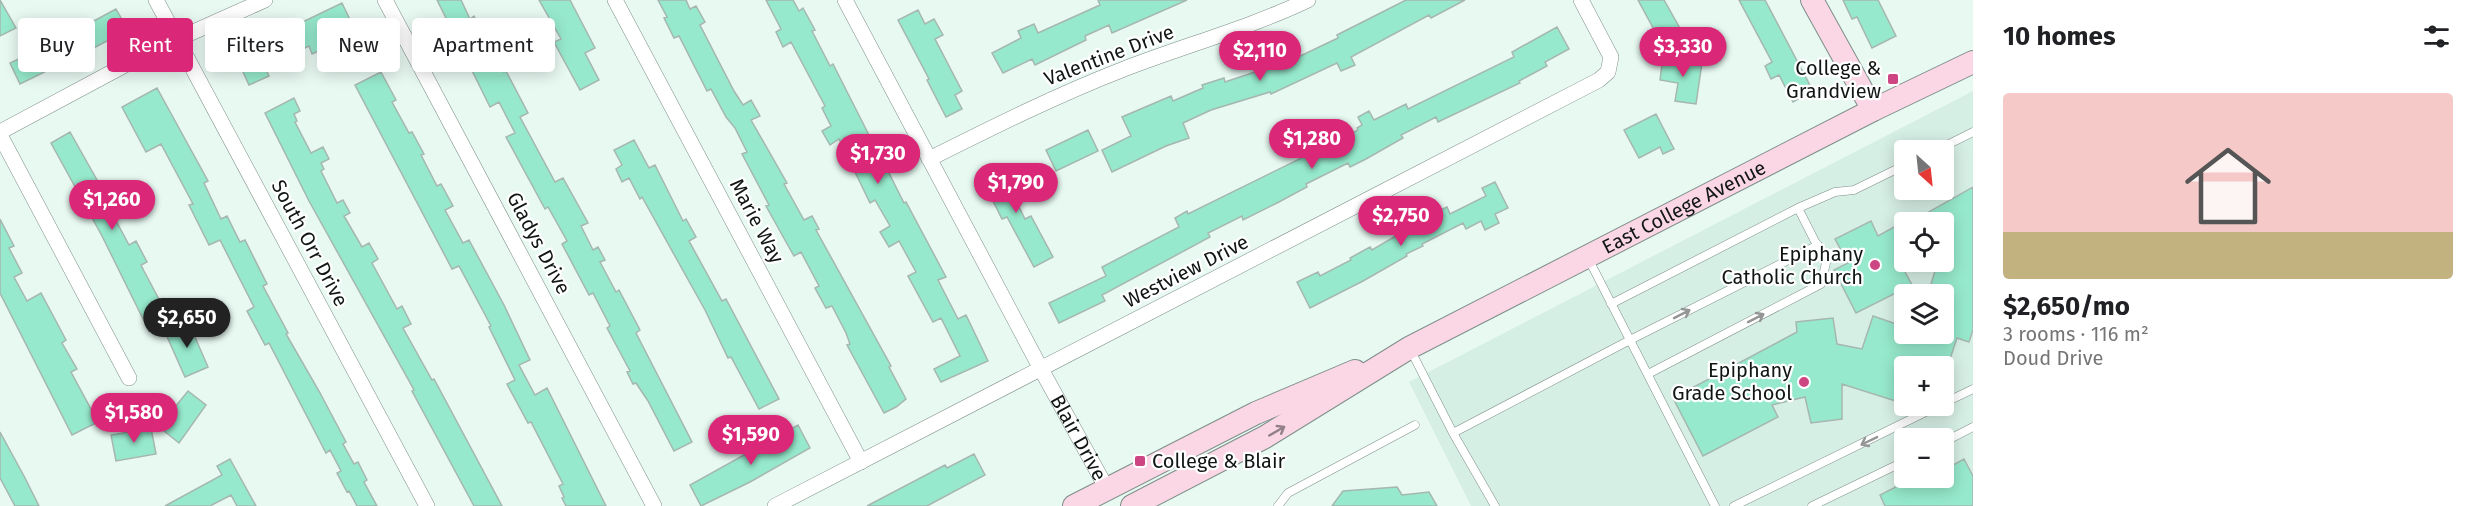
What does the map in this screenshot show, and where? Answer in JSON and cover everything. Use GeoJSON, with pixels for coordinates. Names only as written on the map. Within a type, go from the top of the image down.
{"type":"FeatureCollection","features":[{"type":"Feature","properties":{"kind":"main road"},"geometry":{"type":"LineString","coordinates":[[1812,0],[1873,110]]}},
{"type":"Feature","properties":{"kind":"main road","name":"East College Avenue"},"geometry":{"type":"LineString","coordinates":[[1074,506],[1112,497],[1256,413],[1404,351],[1873,110],[1973,62]]}},
{"type":"Feature","properties":{"kind":"main road","name":"East College Avenue"},"geometry":{"type":"LineString","coordinates":[[1132,506],[1265,437],[1321,405],[1404,351]]}},
{"type":"Feature","properties":{"kind":"street","name":"South Orr Drive"},"geometry":{"type":"LineString","coordinates":[[156,0],[166,18]]}},
{"type":"Feature","properties":{"kind":"street"},"geometry":{"type":"LineString","coordinates":[[193,32],[265,0]]}},
{"type":"Feature","properties":{"kind":"street","name":"Gladys Drive"},"geometry":{"type":"LineString","coordinates":[[385,0],[654,506]]}},
{"type":"Feature","properties":{"kind":"street","name":"Marie Way"},"geometry":{"type":"LineString","coordinates":[[615,0],[861,462]]}},
{"type":"Feature","properties":{"kind":"street","name":"Blair Drive"},"geometry":{"type":"LineString","coordinates":[[844,0],[1112,497]]}},
{"type":"Feature","properties":{"kind":"street","name":"Valentine Drive"},"geometry":{"type":"LineString","coordinates":[[929,159],[1062,95],[1125,69],[1275,15],[1308,0]]}},
{"type":"Feature","properties":{"kind":"street","name":"Westview Drive"},"geometry":{"type":"LineString","coordinates":[[775,506],[1579,91],[1608,72],[1611,65],[1611,57],[1581,0]]}},
{"type":"Feature","properties":{"kind":"street","name":"South Orr Drive"},"geometry":{"type":"LineString","coordinates":[[193,69],[427,506]]}},
{"type":"Feature","properties":{"kind":"street"},"geometry":{"type":"LineString","coordinates":[[115,72],[0,133],[129,378]]}},
{"type":"Feature","properties":{"kind":"lane"},"geometry":{"type":"LineString","coordinates":[[1954,142],[1973,132]]}},
{"type":"Feature","properties":{"kind":"lane"},"geometry":{"type":"LineString","coordinates":[[1611,304],[1798,208],[1835,192],[1854,190],[1894,170]]}},
{"type":"Feature","properties":{"kind":"lane"},"geometry":{"type":"LineString","coordinates":[[1648,374],[1821,284],[1826,263],[1798,208]]}},
{"type":"Feature","properties":{"kind":"lane"},"geometry":{"type":"LineString","coordinates":[[1453,433],[1816,242]]}},
{"type":"Feature","properties":{"kind":"lane"},"geometry":{"type":"LineString","coordinates":[[1587,257],[1715,506]]}},
{"type":"Feature","properties":{"kind":"lane"},"geometry":{"type":"LineString","coordinates":[[1404,351],[1495,506]]}},
{"type":"Feature","properties":{"kind":"lane"},"geometry":{"type":"LineString","coordinates":[[1954,398],[1973,389]]}},
{"type":"Feature","properties":{"kind":"lane"},"geometry":{"type":"LineString","coordinates":[[1734,506],[1918,416]]}},
{"type":"Feature","properties":{"kind":"lane"},"geometry":{"type":"LineString","coordinates":[[1278,506],[1288,493],[1415,425]]}},
{"type":"Feature","properties":{"kind":"lane"},"geometry":{"type":"LineString","coordinates":[[1954,437],[1973,427]]}},
{"type":"Feature","properties":{"kind":"lane"},"geometry":{"type":"LineString","coordinates":[[1812,506],[1894,466]]}},
{"type":"Feature","properties":{"kind":"shaded area"},"geometry":{"type":"Polygon","coordinates":[[[1973,91],[1973,506],[1471,506],[1409,382],[1973,91]]]}},
{"type":"Feature","properties":{"kind":"building"},"geometry":{"type":"Polygon","coordinates":[[[0,0],[16,28],[0,36],[0,0]]]}},
{"type":"Feature","properties":{"kind":"building"},"geometry":{"type":"Polygon","coordinates":[[[437,0],[461,0],[470,18],[446,18],[437,0]]]}},
{"type":"Feature","properties":{"kind":"building"},"geometry":{"type":"Polygon","coordinates":[[[539,0],[570,0],[595,48],[585,53],[599,80],[580,90],[555,44],[561,39],[555,28],[555,18],[549,18],[539,0]]]}},
{"type":"Feature","properties":{"kind":"building"},"geometry":{"type":"Polygon","coordinates":[[[658,0],[686,0],[690,9],[696,6],[705,22],[700,25],[734,91],[743,105],[751,100],[760,116],[751,120],[787,183],[784,184],[804,220],[812,216],[819,229],[816,230],[891,366],[889,367],[906,399],[896,407],[884,413],[847,345],[850,344],[846,333],[832,306],[826,308],[815,288],[819,286],[801,252],[794,256],[766,206],[769,205],[742,154],[747,152],[735,128],[726,117],[711,89],[707,91],[679,36],[674,38],[658,0]]]}},
{"type":"Feature","properties":{"kind":"building"},"geometry":{"type":"Polygon","coordinates":[[[766,0],[793,0],[799,11],[803,8],[830,66],[833,64],[873,143],[870,144],[882,169],[886,167],[946,277],[938,280],[958,319],[966,315],[988,361],[941,382],[934,369],[960,356],[941,318],[933,322],[908,276],[916,272],[899,241],[889,247],[880,232],[890,226],[875,200],[870,203],[839,139],[830,145],[822,131],[831,126],[822,108],[825,106],[791,42],[783,47],[776,32],[781,29],[766,0]]]}},
{"type":"Feature","properties":{"kind":"building"},"geometry":{"type":"Polygon","coordinates":[[[1098,0],[1187,0],[1112,33],[1109,25],[1085,36],[1086,40],[1035,65],[1032,59],[1003,73],[992,53],[1021,38],[1018,31],[1034,24],[1038,33],[1100,5],[1098,0]]]}},
{"type":"Feature","properties":{"kind":"building"},"geometry":{"type":"Polygon","coordinates":[[[1406,0],[1465,0],[1431,18],[1429,15],[1351,57],[1355,65],[1341,71],[1337,63],[1271,94],[1270,92],[1211,110],[1183,123],[1189,138],[1166,146],[1112,172],[1102,150],[1131,136],[1122,117],[1171,96],[1173,101],[1203,88],[1202,85],[1224,78],[1225,82],[1261,70],[1260,68],[1292,54],[1294,59],[1338,38],[1337,35],[1406,0]]]}},
{"type":"Feature","properties":{"kind":"building"},"geometry":{"type":"Polygon","coordinates":[[[1638,0],[1664,0],[1686,39],[1665,50],[1638,0]]]}},
{"type":"Feature","properties":{"kind":"building"},"geometry":{"type":"Polygon","coordinates":[[[1739,0],[1765,0],[1813,91],[1793,102],[1779,75],[1771,79],[1765,66],[1772,62],[1739,0]]]}},
{"type":"Feature","properties":{"kind":"building"},"geometry":{"type":"Polygon","coordinates":[[[1843,0],[1878,0],[1896,36],[1872,48],[1857,17],[1852,19],[1843,0]]]}},
{"type":"Feature","properties":{"kind":"building"},"geometry":{"type":"Polygon","coordinates":[[[342,3],[349,18],[317,18],[317,52],[312,54],[309,46],[305,48],[305,21],[342,3]]]}},
{"type":"Feature","properties":{"kind":"building"},"geometry":{"type":"Polygon","coordinates":[[[116,9],[121,18],[107,18],[107,41],[95,47],[95,20],[116,9]]]}},
{"type":"Feature","properties":{"kind":"building"},"geometry":{"type":"Polygon","coordinates":[[[918,10],[925,24],[934,19],[943,35],[935,39],[962,91],[955,95],[962,109],[946,117],[898,20],[918,10]]]}},
{"type":"Feature","properties":{"kind":"building"},"geometry":{"type":"Polygon","coordinates":[[[1557,27],[1569,49],[1545,62],[1547,66],[1519,81],[1520,83],[1438,122],[1436,117],[1401,135],[1403,138],[1366,159],[1350,167],[1348,163],[1243,220],[1242,216],[1208,233],[1210,237],[1102,295],[1105,301],[1059,323],[1049,303],[1106,276],[1102,267],[1179,227],[1175,218],[1187,211],[1188,214],[1358,130],[1357,128],[1362,125],[1358,117],[1369,111],[1374,120],[1406,104],[1408,109],[1514,57],[1512,52],[1557,27]]]}},
{"type":"Feature","properties":{"kind":"building"},"geometry":{"type":"Polygon","coordinates":[[[1663,57],[1702,63],[1696,104],[1675,101],[1678,83],[1660,80],[1663,57]]]}},
{"type":"Feature","properties":{"kind":"building"},"geometry":{"type":"Polygon","coordinates":[[[18,59],[18,72],[45,72],[20,84],[10,63],[18,59]]]}},
{"type":"Feature","properties":{"kind":"building"},"geometry":{"type":"Polygon","coordinates":[[[243,72],[267,72],[269,76],[249,85],[243,72]]]}},
{"type":"Feature","properties":{"kind":"building"},"geometry":{"type":"Polygon","coordinates":[[[381,72],[396,100],[392,102],[424,154],[421,155],[437,186],[441,184],[453,206],[445,210],[463,243],[469,240],[530,360],[519,365],[535,395],[547,388],[606,506],[566,506],[559,486],[563,484],[531,422],[528,423],[507,384],[515,380],[489,327],[491,326],[459,266],[452,269],[355,85],[381,72]]]}},
{"type":"Feature","properties":{"kind":"building"},"geometry":{"type":"Polygon","coordinates":[[[473,72],[507,72],[528,113],[520,117],[555,182],[563,178],[588,223],[581,226],[593,250],[598,247],[605,260],[600,262],[616,292],[619,290],[640,330],[636,333],[692,442],[674,451],[648,401],[636,383],[633,384],[627,372],[630,371],[607,328],[610,326],[593,293],[589,295],[562,244],[567,241],[548,207],[545,209],[506,137],[515,133],[499,102],[490,107],[473,72]]]}},
{"type":"Feature","properties":{"kind":"building"},"geometry":{"type":"Polygon","coordinates":[[[157,88],[208,181],[204,183],[221,219],[227,216],[240,242],[245,240],[267,284],[263,286],[288,333],[286,334],[346,442],[343,444],[354,464],[358,462],[367,480],[364,482],[377,506],[357,506],[349,491],[347,492],[337,473],[341,471],[330,450],[326,453],[269,343],[265,345],[247,311],[254,307],[220,240],[209,245],[189,205],[193,204],[161,144],[146,152],[122,107],[157,88]]]}},
{"type":"Feature","properties":{"kind":"building"},"geometry":{"type":"Polygon","coordinates":[[[294,98],[300,111],[294,114],[297,121],[295,122],[311,153],[323,147],[329,159],[321,163],[324,169],[321,171],[337,203],[343,200],[350,213],[344,216],[362,247],[369,243],[378,259],[372,263],[397,309],[402,306],[411,324],[403,328],[432,380],[434,379],[502,506],[474,506],[412,391],[414,390],[309,201],[265,113],[294,98]]]}},
{"type":"Feature","properties":{"kind":"building"},"geometry":{"type":"Polygon","coordinates":[[[1656,114],[1674,149],[1663,154],[1660,147],[1639,158],[1624,130],[1656,114]]]}},
{"type":"Feature","properties":{"kind":"building"},"geometry":{"type":"Polygon","coordinates":[[[1088,130],[1098,151],[1056,171],[1046,150],[1088,130]]]}},
{"type":"Feature","properties":{"kind":"building"},"geometry":{"type":"Polygon","coordinates":[[[70,132],[105,194],[117,188],[123,199],[118,201],[123,209],[113,215],[129,245],[136,241],[147,262],[141,265],[170,320],[149,331],[102,236],[51,143],[70,132]]]}},
{"type":"Feature","properties":{"kind":"building"},"geometry":{"type":"Polygon","coordinates":[[[634,140],[649,168],[655,165],[683,221],[686,219],[696,237],[689,241],[722,301],[726,299],[779,399],[759,409],[731,357],[728,358],[705,310],[642,197],[640,199],[629,178],[622,182],[616,169],[622,165],[614,150],[634,140]]]}},
{"type":"Feature","properties":{"kind":"building"},"geometry":{"type":"Polygon","coordinates":[[[1002,165],[1009,180],[1017,176],[1023,188],[1012,193],[1025,219],[1031,216],[1053,257],[1034,267],[1007,217],[1002,219],[980,175],[1002,165]]]}},
{"type":"Feature","properties":{"kind":"building"},"geometry":{"type":"Polygon","coordinates":[[[1495,182],[1508,208],[1495,214],[1499,223],[1485,230],[1481,221],[1466,229],[1463,223],[1422,244],[1423,246],[1363,281],[1310,308],[1297,282],[1318,272],[1320,276],[1370,247],[1372,250],[1401,233],[1400,230],[1447,207],[1450,214],[1486,196],[1482,188],[1495,182]]]}},
{"type":"Feature","properties":{"kind":"building","name":"Epiphany Grade School"},"geometry":{"type":"Polygon","coordinates":[[[1973,187],[1973,330],[1969,342],[1957,338],[1951,356],[1894,356],[1894,401],[1842,384],[1842,419],[1811,423],[1805,397],[1772,405],[1778,417],[1703,456],[1673,398],[1797,332],[1796,322],[1833,318],[1837,344],[1862,349],[1873,316],[1894,323],[1894,344],[1954,344],[1954,284],[1931,284],[1935,272],[1954,272],[1954,212],[1929,212],[1954,200],[1954,198],[1973,187]]]}},
{"type":"Feature","properties":{"kind":"building"},"geometry":{"type":"Polygon","coordinates":[[[0,219],[14,246],[9,248],[22,273],[14,277],[27,301],[41,293],[66,340],[62,343],[77,369],[71,372],[98,422],[72,435],[0,293],[0,219]]]}},
{"type":"Feature","properties":{"kind":"building","name":"Epiphany Catholic Church"},"geometry":{"type":"Polygon","coordinates":[[[1871,221],[1878,236],[1894,227],[1894,272],[1905,272],[1911,284],[1894,284],[1894,294],[1856,313],[1834,270],[1848,263],[1835,239],[1871,221]]]}},
{"type":"Feature","properties":{"kind":"building"},"geometry":{"type":"Polygon","coordinates":[[[188,321],[208,367],[185,377],[165,332],[188,321]]]}},
{"type":"Feature","properties":{"kind":"building"},"geometry":{"type":"Polygon","coordinates":[[[188,391],[206,405],[179,443],[159,427],[188,391]]]}},
{"type":"Feature","properties":{"kind":"building"},"geometry":{"type":"Polygon","coordinates":[[[798,425],[810,448],[750,482],[701,506],[690,485],[798,425]]]}},
{"type":"Feature","properties":{"kind":"building"},"geometry":{"type":"Polygon","coordinates":[[[151,428],[156,454],[116,461],[111,435],[151,428]]]}},
{"type":"Feature","properties":{"kind":"building"},"geometry":{"type":"Polygon","coordinates":[[[0,432],[39,506],[15,506],[0,478],[0,432]]]}},
{"type":"Feature","properties":{"kind":"building"},"geometry":{"type":"Polygon","coordinates":[[[974,454],[985,475],[927,506],[867,506],[945,465],[947,468],[974,454]]]}},
{"type":"Feature","properties":{"kind":"building"},"geometry":{"type":"Polygon","coordinates":[[[230,459],[256,506],[237,506],[231,495],[210,506],[165,506],[222,475],[217,466],[230,459]]]}},
{"type":"Feature","properties":{"kind":"building"},"geometry":{"type":"Polygon","coordinates":[[[1964,459],[1973,476],[1973,506],[1885,506],[1880,495],[1894,488],[1954,488],[1954,464],[1964,459]]]}},
{"type":"Feature","properties":{"kind":"building"},"geometry":{"type":"Polygon","coordinates":[[[1397,487],[1402,495],[1429,492],[1437,506],[1332,506],[1343,491],[1397,487]]]}},
{"type":"Feature","properties":{"kind":"place","name":"College & Grandview"},"geometry":{"type":"Point","coordinates":[1893,79]}},
{"type":"Feature","properties":{"kind":"place","name":"Epiphany Catholic Church"},"geometry":{"type":"Point","coordinates":[1875,265]}},
{"type":"Feature","properties":{"kind":"place","name":"Epiphany Grade School"},"geometry":{"type":"Point","coordinates":[1804,382]}},
{"type":"Feature","properties":{"kind":"place","name":"College & Blair"},"geometry":{"type":"Point","coordinates":[1140,461]}}]}
